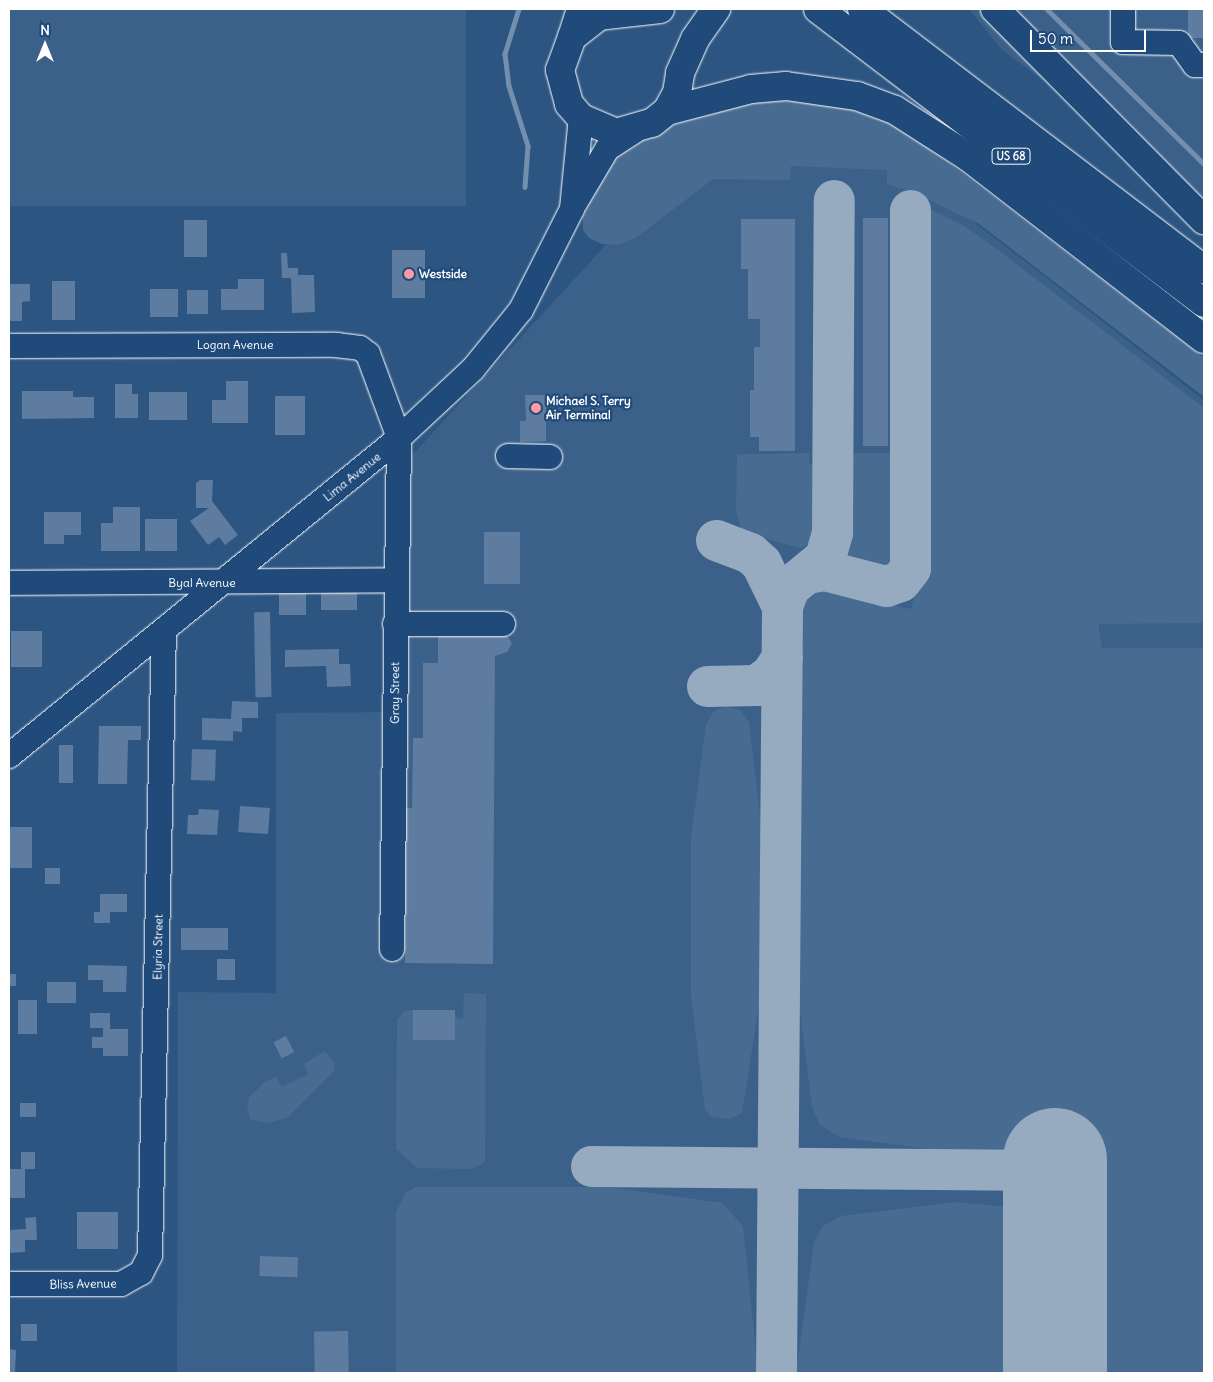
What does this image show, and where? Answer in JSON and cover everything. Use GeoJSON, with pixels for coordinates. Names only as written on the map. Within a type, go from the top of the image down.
{"type":"FeatureCollection","features":[{"type":"Feature","properties":{"kind":"main road"},"geometry":{"type":"LineString","coordinates":[[581,9],[572,37],[563,53],[561,79],[569,104],[581,118],[616,132],[635,131],[652,123],[667,111],[751,89],[786,86],[857,96],[895,110],[967,156],[1204,339]]}},
{"type":"Feature","properties":{"kind":"main road"},"geometry":{"type":"LineString","coordinates":[[572,37],[599,16],[660,9]]}},
{"type":"Feature","properties":{"kind":"main road"},"geometry":{"type":"LineString","coordinates":[[667,111],[695,39],[716,9]]}},
{"type":"Feature","properties":{"kind":"main road","name":"US 68"},"geometry":{"type":"LineString","coordinates":[[818,9],[1204,304]]}},
{"type":"Feature","properties":{"kind":"main road","name":"US 68"},"geometry":{"type":"LineString","coordinates":[[862,9],[1204,270]]}},
{"type":"Feature","properties":{"kind":"main road"},"geometry":{"type":"LineString","coordinates":[[995,9],[1204,220]]}},
{"type":"Feature","properties":{"kind":"street"},"geometry":{"type":"LineString","coordinates":[[1122,9],[1123,42],[1179,44],[1195,65],[1204,65]]}},
{"type":"Feature","properties":{"kind":"street","name":"Lima Avenue"},"geometry":{"type":"LineString","coordinates":[[9,756],[399,438],[473,369],[505,331],[536,284],[572,209],[581,118]]}},
{"type":"Feature","properties":{"kind":"street"},"geometry":{"type":"LineString","coordinates":[[572,209],[607,149],[635,131]]}},
{"type":"Feature","properties":{"kind":"street","name":"Logan Avenue"},"geometry":{"type":"LineString","coordinates":[[9,346],[360,348],[374,364],[399,438]]}},
{"type":"Feature","properties":{"kind":"street","name":"Gray Street"},"geometry":{"type":"LineString","coordinates":[[392,949],[394,624],[399,438]]}},
{"type":"Feature","properties":{"kind":"street"},"geometry":{"type":"LineString","coordinates":[[508,456],[550,456]]}},
{"type":"Feature","properties":{"kind":"street","name":"Byal Avenue"},"geometry":{"type":"LineString","coordinates":[[9,583],[223,583],[395,580]]}},
{"type":"Feature","properties":{"kind":"street"},"geometry":{"type":"LineString","coordinates":[[394,624],[503,624]]}},
{"type":"Feature","properties":{"kind":"street","name":"Elyria Street"},"geometry":{"type":"LineString","coordinates":[[148,1263],[153,1235],[164,630]]}},
{"type":"Feature","properties":{"kind":"street","name":"Bliss Avenue"},"geometry":{"type":"LineString","coordinates":[[9,1284],[121,1284],[132,1280],[148,1263]]}},
{"type":"Feature","properties":{"kind":"shaded area"},"geometry":{"type":"Polygon","coordinates":[[[9,9],[466,9],[466,206],[9,206],[9,9]]]}},
{"type":"Feature","properties":{"kind":"shaded area"},"geometry":{"type":"Polygon","coordinates":[[[969,9],[1204,9],[1204,198],[1002,50],[969,9]]]}},
{"type":"Feature","properties":{"kind":"shaded area"},"geometry":{"type":"Polygon","coordinates":[[[797,100],[866,111],[901,126],[1204,358],[1204,397],[979,224],[915,193],[887,184],[887,170],[791,166],[790,180],[713,179],[637,237],[619,245],[602,244],[589,238],[583,230],[583,216],[608,164],[619,151],[651,133],[711,111],[762,101],[797,100]]]}},
{"type":"Feature","properties":{"kind":"shaded area"},"geometry":{"type":"Polygon","coordinates":[[[742,131],[862,135],[1204,400],[1204,1373],[177,1373],[178,992],[276,993],[276,713],[404,712],[403,465],[628,221],[742,131]]]}},
{"type":"Feature","properties":{"kind":"shaded area"},"geometry":{"type":"Polygon","coordinates":[[[932,210],[966,227],[1002,253],[1204,408],[1204,623],[1099,624],[1099,630],[1102,648],[1204,648],[1204,1373],[1095,1373],[1096,1151],[951,1152],[839,1137],[820,1125],[812,1107],[798,995],[799,602],[806,595],[822,591],[911,609],[922,566],[924,220],[932,210]]]}},
{"type":"Feature","properties":{"kind":"shaded area"},"geometry":{"type":"Polygon","coordinates":[[[809,453],[809,464],[820,464],[817,539],[801,548],[742,532],[736,512],[737,454],[809,453]]]}},
{"type":"Feature","properties":{"kind":"shaded area"},"geometry":{"type":"Polygon","coordinates":[[[841,453],[900,453],[900,562],[895,570],[853,560],[841,548],[841,453]]]}},
{"type":"Feature","properties":{"kind":"shaded area"},"geometry":{"type":"Polygon","coordinates":[[[727,706],[741,711],[749,722],[762,833],[761,993],[742,1113],[730,1119],[712,1117],[705,1110],[691,996],[691,838],[706,724],[714,711],[727,706]]]}},
{"type":"Feature","properties":{"kind":"shaded area"},"geometry":{"type":"Polygon","coordinates":[[[464,993],[486,994],[485,1162],[472,1169],[417,1168],[396,1149],[397,1020],[404,1011],[413,1010],[463,1019],[464,993]]]}},
{"type":"Feature","properties":{"kind":"shaded area"},"geometry":{"type":"Polygon","coordinates":[[[325,1051],[335,1063],[334,1071],[287,1118],[269,1123],[251,1120],[247,1109],[249,1097],[265,1082],[276,1077],[282,1087],[308,1074],[304,1064],[325,1051]]]}},
{"type":"Feature","properties":{"kind":"shaded area"},"geometry":{"type":"Polygon","coordinates":[[[416,1187],[608,1187],[722,1203],[743,1226],[758,1373],[396,1373],[396,1212],[406,1193],[416,1187]]]}},
{"type":"Feature","properties":{"kind":"shaded area"},"geometry":{"type":"Polygon","coordinates":[[[956,1202],[1007,1207],[1017,1216],[1025,1235],[1024,1373],[796,1373],[814,1242],[823,1226],[841,1216],[956,1202]]]}},
{"type":"Feature","properties":{"kind":"building"},"geometry":{"type":"Polygon","coordinates":[[[1188,9],[1204,9],[1204,38],[1188,38],[1188,9]]]}},
{"type":"Feature","properties":{"kind":"building"},"geometry":{"type":"Polygon","coordinates":[[[863,218],[888,218],[888,446],[863,446],[863,218]]]}},
{"type":"Feature","properties":{"kind":"building"},"geometry":{"type":"Polygon","coordinates":[[[741,219],[795,219],[795,451],[759,451],[759,437],[750,437],[750,390],[754,390],[754,347],[760,347],[760,319],[748,319],[748,269],[741,269],[741,219]]]}},
{"type":"Feature","properties":{"kind":"building"},"geometry":{"type":"Polygon","coordinates":[[[184,220],[207,220],[207,257],[184,257],[184,220]]]}},
{"type":"Feature","properties":{"kind":"building","name":"Westside"},"geometry":{"type":"Polygon","coordinates":[[[392,250],[425,250],[425,298],[392,298],[392,250]]]}},
{"type":"Feature","properties":{"kind":"building"},"geometry":{"type":"Polygon","coordinates":[[[281,253],[287,253],[288,268],[298,268],[298,275],[314,275],[315,312],[292,313],[291,278],[282,278],[281,253]]]}},
{"type":"Feature","properties":{"kind":"building"},"geometry":{"type":"Polygon","coordinates":[[[238,279],[264,279],[264,310],[221,310],[221,289],[238,289],[238,279]]]}},
{"type":"Feature","properties":{"kind":"building"},"geometry":{"type":"Polygon","coordinates":[[[52,281],[75,281],[75,320],[52,320],[52,281]]]}},
{"type":"Feature","properties":{"kind":"building"},"geometry":{"type":"Polygon","coordinates":[[[9,284],[30,284],[30,301],[22,302],[22,321],[9,321],[9,284]]]}},
{"type":"Feature","properties":{"kind":"building"},"geometry":{"type":"Polygon","coordinates":[[[150,289],[178,289],[178,317],[150,317],[150,289]]]}},
{"type":"Feature","properties":{"kind":"building"},"geometry":{"type":"Polygon","coordinates":[[[187,290],[208,290],[208,314],[187,314],[187,290]]]}},
{"type":"Feature","properties":{"kind":"building"},"geometry":{"type":"Polygon","coordinates":[[[226,381],[248,381],[248,423],[212,423],[212,400],[226,400],[226,381]]]}},
{"type":"Feature","properties":{"kind":"building"},"geometry":{"type":"Polygon","coordinates":[[[115,384],[132,384],[132,394],[138,394],[138,418],[115,418],[115,384]]]}},
{"type":"Feature","properties":{"kind":"building"},"geometry":{"type":"Polygon","coordinates":[[[22,391],[73,391],[73,397],[94,397],[94,418],[22,419],[22,391]]]}},
{"type":"Feature","properties":{"kind":"building"},"geometry":{"type":"Polygon","coordinates":[[[149,392],[187,392],[187,420],[149,420],[149,392]]]}},
{"type":"Feature","properties":{"kind":"building","name":"Michael S. Terry Air Terminal"},"geometry":{"type":"Polygon","coordinates":[[[525,395],[546,395],[546,441],[520,442],[520,421],[526,421],[525,395]]]}},
{"type":"Feature","properties":{"kind":"building"},"geometry":{"type":"Polygon","coordinates":[[[275,396],[305,396],[305,435],[275,435],[275,396]]]}},
{"type":"Feature","properties":{"kind":"building"},"geometry":{"type":"Polygon","coordinates":[[[200,480],[213,480],[212,501],[238,535],[225,545],[219,537],[208,545],[190,521],[209,508],[196,508],[196,483],[200,480]]]}},
{"type":"Feature","properties":{"kind":"building"},"geometry":{"type":"Polygon","coordinates":[[[113,507],[140,507],[140,551],[101,551],[101,523],[113,523],[113,507]]]}},
{"type":"Feature","properties":{"kind":"building"},"geometry":{"type":"Polygon","coordinates":[[[44,512],[81,512],[81,535],[64,535],[64,544],[44,544],[44,512]]]}},
{"type":"Feature","properties":{"kind":"building"},"geometry":{"type":"Polygon","coordinates":[[[145,519],[177,519],[177,551],[145,551],[145,519]]]}},
{"type":"Feature","properties":{"kind":"building"},"geometry":{"type":"Polygon","coordinates":[[[484,532],[520,532],[520,584],[484,584],[484,532]]]}},
{"type":"Feature","properties":{"kind":"building"},"geometry":{"type":"Polygon","coordinates":[[[321,590],[357,590],[357,610],[321,610],[321,590]]]}},
{"type":"Feature","properties":{"kind":"building"},"geometry":{"type":"Polygon","coordinates":[[[279,592],[306,592],[306,615],[279,615],[279,592]]]}},
{"type":"Feature","properties":{"kind":"building"},"geometry":{"type":"Polygon","coordinates":[[[254,612],[270,612],[271,697],[255,697],[254,612]]]}},
{"type":"Feature","properties":{"kind":"building"},"geometry":{"type":"Polygon","coordinates":[[[11,631],[42,631],[42,667],[11,667],[11,631]]]}},
{"type":"Feature","properties":{"kind":"building"},"geometry":{"type":"Polygon","coordinates":[[[438,631],[504,632],[512,643],[507,652],[495,656],[493,964],[405,963],[406,808],[412,808],[413,738],[423,738],[423,663],[438,663],[438,631]]]}},
{"type":"Feature","properties":{"kind":"building"},"geometry":{"type":"Polygon","coordinates":[[[339,649],[339,664],[350,664],[351,686],[327,687],[326,666],[285,667],[285,650],[339,649]]]}},
{"type":"Feature","properties":{"kind":"building"},"geometry":{"type":"Polygon","coordinates":[[[232,701],[258,702],[258,718],[242,718],[242,732],[233,731],[233,741],[202,740],[202,718],[231,719],[232,701]]]}},
{"type":"Feature","properties":{"kind":"building"},"geometry":{"type":"Polygon","coordinates":[[[99,726],[141,726],[141,740],[128,740],[127,784],[98,784],[99,726]]]}},
{"type":"Feature","properties":{"kind":"building"},"geometry":{"type":"Polygon","coordinates":[[[59,745],[73,745],[73,783],[59,783],[59,745]]]}},
{"type":"Feature","properties":{"kind":"building"},"geometry":{"type":"Polygon","coordinates":[[[192,749],[216,750],[215,781],[191,780],[192,749]]]}},
{"type":"Feature","properties":{"kind":"building"},"geometry":{"type":"Polygon","coordinates":[[[240,806],[270,808],[268,834],[238,832],[240,806]]]}},
{"type":"Feature","properties":{"kind":"building"},"geometry":{"type":"Polygon","coordinates":[[[199,809],[219,810],[217,835],[187,834],[188,815],[198,815],[199,809]]]}},
{"type":"Feature","properties":{"kind":"building"},"geometry":{"type":"Polygon","coordinates":[[[9,827],[32,827],[32,868],[9,868],[9,827]]]}},
{"type":"Feature","properties":{"kind":"building"},"geometry":{"type":"Polygon","coordinates":[[[45,868],[60,868],[60,884],[45,884],[45,868]]]}},
{"type":"Feature","properties":{"kind":"building"},"geometry":{"type":"Polygon","coordinates":[[[100,894],[127,894],[127,912],[110,912],[110,923],[94,923],[94,912],[100,912],[100,894]]]}},
{"type":"Feature","properties":{"kind":"building"},"geometry":{"type":"Polygon","coordinates":[[[181,928],[228,928],[228,950],[181,950],[181,928]]]}},
{"type":"Feature","properties":{"kind":"building"},"geometry":{"type":"Polygon","coordinates":[[[217,959],[235,959],[235,980],[217,980],[217,959]]]}},
{"type":"Feature","properties":{"kind":"building"},"geometry":{"type":"Polygon","coordinates":[[[88,965],[127,966],[126,992],[103,992],[103,980],[88,980],[88,965]]]}},
{"type":"Feature","properties":{"kind":"building"},"geometry":{"type":"Polygon","coordinates":[[[9,974],[16,974],[16,986],[9,986],[9,974]]]}},
{"type":"Feature","properties":{"kind":"building"},"geometry":{"type":"Polygon","coordinates":[[[47,982],[76,982],[76,1003],[47,1003],[47,982]]]}},
{"type":"Feature","properties":{"kind":"building"},"geometry":{"type":"Polygon","coordinates":[[[18,1000],[37,1000],[37,1034],[18,1034],[18,1000]]]}},
{"type":"Feature","properties":{"kind":"building"},"geometry":{"type":"Polygon","coordinates":[[[413,1010],[455,1010],[455,1040],[413,1040],[413,1010]]]}},
{"type":"Feature","properties":{"kind":"building"},"geometry":{"type":"Polygon","coordinates":[[[90,1013],[110,1013],[110,1029],[128,1029],[128,1056],[103,1056],[103,1048],[92,1048],[92,1037],[103,1037],[103,1028],[90,1028],[90,1013]]]}},
{"type":"Feature","properties":{"kind":"building"},"geometry":{"type":"Polygon","coordinates":[[[286,1036],[294,1052],[282,1058],[274,1042],[286,1036]]]}},
{"type":"Feature","properties":{"kind":"building"},"geometry":{"type":"Polygon","coordinates":[[[20,1103],[36,1103],[36,1117],[20,1117],[20,1103]]]}},
{"type":"Feature","properties":{"kind":"building"},"geometry":{"type":"Polygon","coordinates":[[[21,1152],[35,1152],[35,1169],[25,1169],[25,1198],[9,1198],[9,1169],[21,1169],[21,1152]]]}},
{"type":"Feature","properties":{"kind":"building"},"geometry":{"type":"Polygon","coordinates":[[[77,1212],[118,1212],[118,1249],[77,1249],[77,1212]]]}},
{"type":"Feature","properties":{"kind":"building"},"geometry":{"type":"Polygon","coordinates":[[[36,1217],[37,1240],[25,1240],[25,1252],[9,1253],[9,1230],[26,1229],[25,1218],[36,1217]]]}},
{"type":"Feature","properties":{"kind":"building"},"geometry":{"type":"Polygon","coordinates":[[[260,1256],[298,1257],[297,1277],[259,1276],[260,1256]]]}},
{"type":"Feature","properties":{"kind":"building"},"geometry":{"type":"Polygon","coordinates":[[[21,1324],[37,1324],[37,1341],[21,1341],[21,1324]]]}},
{"type":"Feature","properties":{"kind":"building"},"geometry":{"type":"Polygon","coordinates":[[[348,1331],[349,1373],[315,1373],[314,1332],[348,1331]]]}},
{"type":"Feature","properties":{"kind":"building"},"geometry":{"type":"Polygon","coordinates":[[[9,1349],[16,1350],[15,1373],[9,1373],[9,1349]]]}},
{"type":"Feature","properties":{"kind":"waterway"},"geometry":{"type":"LineString","coordinates":[[519,9],[505,54],[509,86],[528,146],[525,187]]}},
{"type":"Feature","properties":{"kind":"waterway"},"geometry":{"type":"LineString","coordinates":[[1047,9],[1204,164]]}},
{"type":"Feature","properties":{"kind":"taxiway"},"geometry":{"type":"LineString","coordinates":[[776,1373],[782,606],[789,587],[825,557],[832,532],[834,200]]}},
{"type":"Feature","properties":{"kind":"taxiway"},"geometry":{"type":"LineString","coordinates":[[807,573],[824,570],[886,586],[900,581],[910,568],[910,210]]}},
{"type":"Feature","properties":{"kind":"taxiway"},"geometry":{"type":"LineString","coordinates":[[716,540],[750,553],[761,563],[782,606]]}},
{"type":"Feature","properties":{"kind":"taxiway"},"geometry":{"type":"LineString","coordinates":[[707,686],[756,685],[771,674],[782,657]]}},
{"type":"Feature","properties":{"kind":"taxiway"},"geometry":{"type":"LineString","coordinates":[[591,1166],[1055,1170]]}},
{"type":"Feature","properties":{"kind":"runway"},"geometry":{"type":"LineString","coordinates":[[1055,1160],[1055,1373]]}},
{"type":"Feature","properties":{"kind":"place","name":"Westside"},"geometry":{"type":"Point","coordinates":[409,274]}},
{"type":"Feature","properties":{"kind":"place","name":"Michael S. Terry Air Terminal"},"geometry":{"type":"Point","coordinates":[536,408]}}]}
